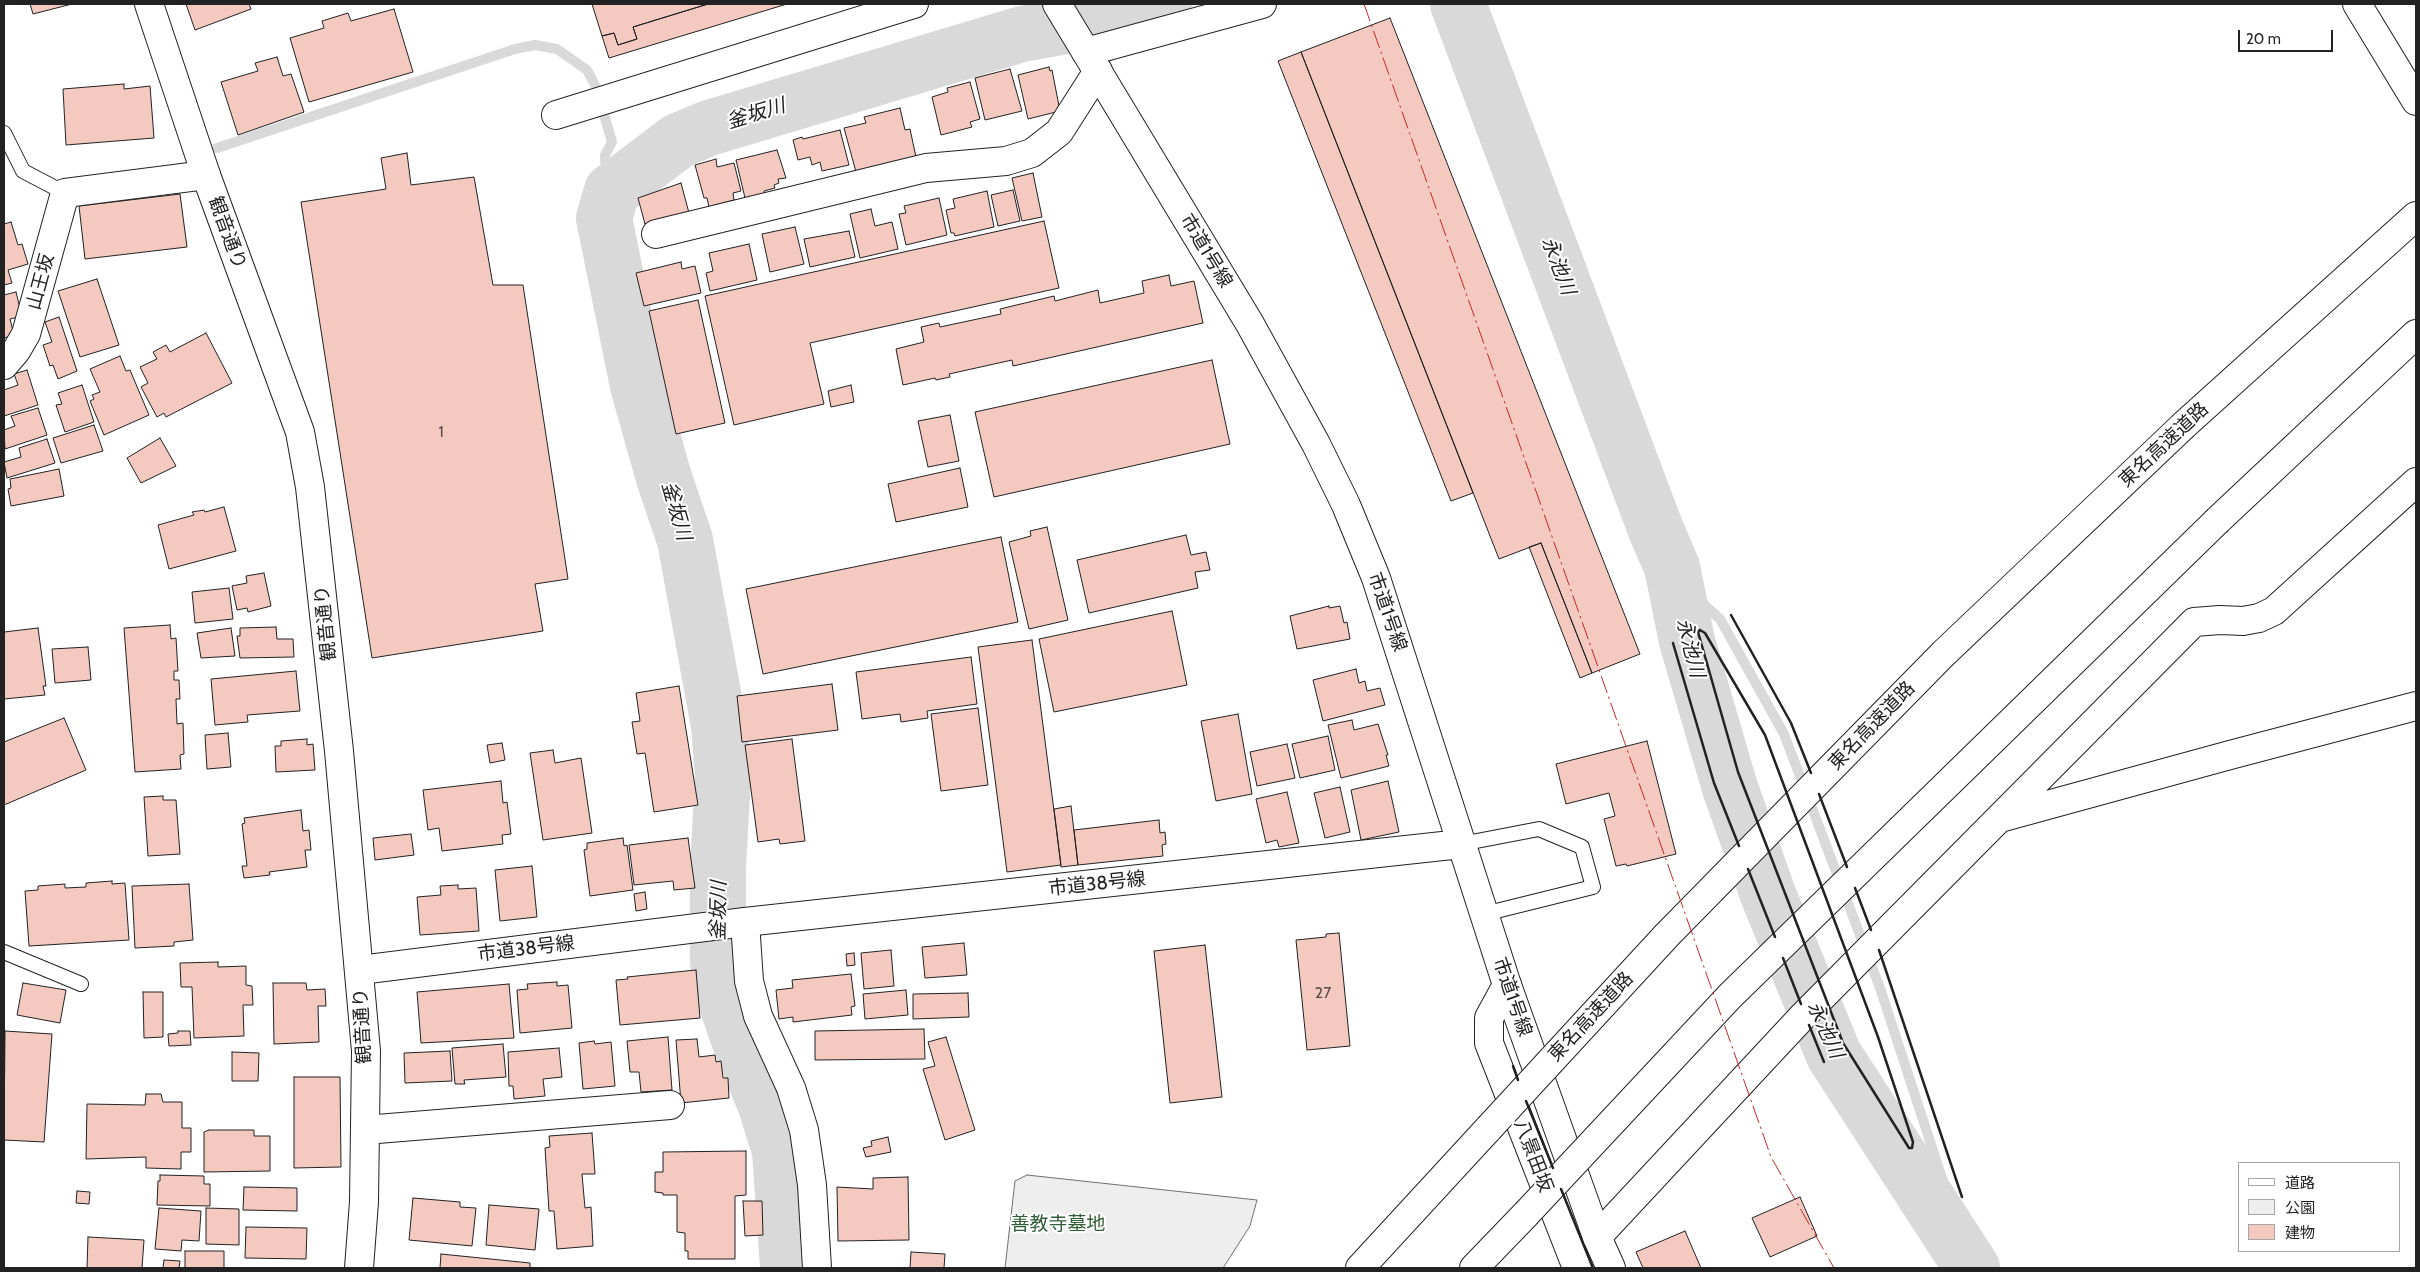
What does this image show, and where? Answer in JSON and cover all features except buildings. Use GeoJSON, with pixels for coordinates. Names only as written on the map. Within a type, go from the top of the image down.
{"type":"FeatureCollection","features":[{"type":"Feature","properties":{"kind":"main road","name":"観音通り"},"geometry":{"type":"LineString","coordinates":[[149,4],[206,175],[300,432],[310,487],[360,970],[366,1051],[364,1202],[359,1268]]}},
{"type":"Feature","properties":{"kind":"main road"},"geometry":{"type":"LineString","coordinates":[[556,115],[914,4]]}},
{"type":"Feature","properties":{"kind":"main road","name":"市道1号線"},"geometry":{"type":"LineString","coordinates":[[1057,4],[1254,332],[1316,444],[1346,505],[1379,588],[1507,985],[1598,1237],[1612,1268]]}},
{"type":"Feature","properties":{"kind":"main road"},"geometry":{"type":"LineString","coordinates":[[656,234],[926,168],[1006,161],[1032,153],[1059,132],[1087,54],[1262,4]]}},
{"type":"Feature","properties":{"kind":"main road"},"geometry":{"type":"LineString","coordinates":[[2358,4],[2416,101]]}},
{"type":"Feature","properties":{"kind":"main road"},"geometry":{"type":"LineString","coordinates":[[65,193],[206,175]]}},
{"type":"Feature","properties":{"kind":"main road","name":"山王坂"},"geometry":{"type":"LineString","coordinates":[[4,365],[16,351],[26,334],[65,193]]}},
{"type":"Feature","properties":{"kind":"main road","name":"東名高速道路"},"geometry":{"type":"LineString","coordinates":[[1360,1268],[1667,935],[1944,653],[2184,425],[2416,216]]}},
{"type":"Feature","properties":{"kind":"main road"},"geometry":{"type":"LineString","coordinates":[[1474,1268],[1730,996],[2218,520],[2416,334]]}},
{"type":"Feature","properties":{"kind":"main road"},"geometry":{"type":"LineString","coordinates":[[1598,1237],[1875,941],[2194,622],[2243,621],[2259,618],[2274,611],[2416,482]]}},
{"type":"Feature","properties":{"kind":"main road"},"geometry":{"type":"LineString","coordinates":[[1999,819],[2416,706]]}},
{"type":"Feature","properties":{"kind":"main road","name":"市道38号線"},"geometry":{"type":"LineString","coordinates":[[360,970],[739,923],[1461,844]]}},
{"type":"Feature","properties":{"kind":"main road"},"geometry":{"type":"LineString","coordinates":[[739,923],[749,981],[758,1016],[792,1088],[804,1130],[812,1185],[817,1268]]}},
{"type":"Feature","properties":{"kind":"main road","name":"八景田坂"},"geometry":{"type":"LineString","coordinates":[[1507,985],[1489,1018],[1489,1043],[1577,1268]]}},
{"type":"Feature","properties":{"kind":"main road"},"geometry":{"type":"LineString","coordinates":[[365,1130],[670,1105]]}},
{"type":"Feature","properties":{"kind":"lane"},"geometry":{"type":"LineString","coordinates":[[4,133],[23,171],[65,193]]}},
{"type":"Feature","properties":{"kind":"lane"},"geometry":{"type":"LineString","coordinates":[[1461,844],[1539,829],[1582,847],[1593,887],[1484,914]]}},
{"type":"Feature","properties":{"kind":"lane"},"geometry":{"type":"LineString","coordinates":[[4,952],[81,984]]}},
{"type":"Feature","properties":{"kind":"green space","name":"善教寺墓地"},"geometry":{"type":"Polygon","coordinates":[[[1027,1175],[1257,1200],[1250,1226],[1223,1268],[1005,1268],[1015,1181],[1027,1175]]]}},
{"type":"Feature","properties":{"kind":"waterway","name":"釜坂川"},"geometry":{"type":"LineString","coordinates":[[788,1268],[780,1151],[766,1106],[738,1037],[724,995],[718,962],[718,868],[723,776],[719,726],[685,540],[664,478],[638,386],[604,218],[612,191],[678,141],[709,128],[1022,34],[1113,18],[1164,4]]}},
{"type":"Feature","properties":{"kind":"waterway","name":"永池川"},"geometry":{"type":"LineString","coordinates":[[1458,4],[1656,530],[1672,567],[1687,641],[1730,788],[1769,897],[1834,1055],[1972,1268]]}},
{"type":"Feature","properties":{"kind":"waterway"},"geometry":{"type":"LineString","coordinates":[[217,148],[515,49],[535,45],[557,49],[587,70],[596,87],[612,142],[605,155],[606,175],[612,191]]}},
{"type":"Feature","properties":{"kind":"waterway"},"geometry":{"type":"LineString","coordinates":[[1675,578],[1720,619],[1784,734],[1880,988],[1970,1264]]}},
{"type":"Feature","properties":{"kind":"wall"},"geometry":{"type":"LineString","coordinates":[[1731,615],[1791,723],[1811,773]]}},
{"type":"Feature","properties":{"kind":"wall"},"geometry":{"type":"LineString","coordinates":[[1700,630],[1705,633],[1765,735],[1878,1037],[1913,1142],[1912,1148],[1909,1148],[1843,1043],[1738,772],[1698,632],[1700,630]]}},
{"type":"Feature","properties":{"kind":"wall"},"geometry":{"type":"LineString","coordinates":[[1673,643],[1714,783],[1739,846]]}},
{"type":"Feature","properties":{"kind":"wall"},"geometry":{"type":"LineString","coordinates":[[1819,794],[1847,867]]}},
{"type":"Feature","properties":{"kind":"wall"},"geometry":{"type":"LineString","coordinates":[[1748,869],[1775,937]]}},
{"type":"Feature","properties":{"kind":"wall"},"geometry":{"type":"LineString","coordinates":[[1855,888],[1871,930]]}},
{"type":"Feature","properties":{"kind":"wall"},"geometry":{"type":"LineString","coordinates":[[1879,950],[1962,1197]]}},
{"type":"Feature","properties":{"kind":"wall"},"geometry":{"type":"LineString","coordinates":[[1783,958],[1801,1004]]}},
{"type":"Feature","properties":{"kind":"wall"},"geometry":{"type":"LineString","coordinates":[[1809,1025],[1824,1062]]}},
{"type":"Feature","properties":{"kind":"wall"},"geometry":{"type":"LineString","coordinates":[[1513,1066],[1518,1080]]}},
{"type":"Feature","properties":{"kind":"wall"},"geometry":{"type":"LineString","coordinates":[[1526,1101],[1553,1168]]}},
{"type":"Feature","properties":{"kind":"wall"},"geometry":{"type":"LineString","coordinates":[[1561,1189],[1593,1268]]}},
{"type":"Feature","properties":{"kind":"power"},"geometry":{"type":"LineString","coordinates":[[1364,4],[1771,1157],[1834,1268]]}}]}
